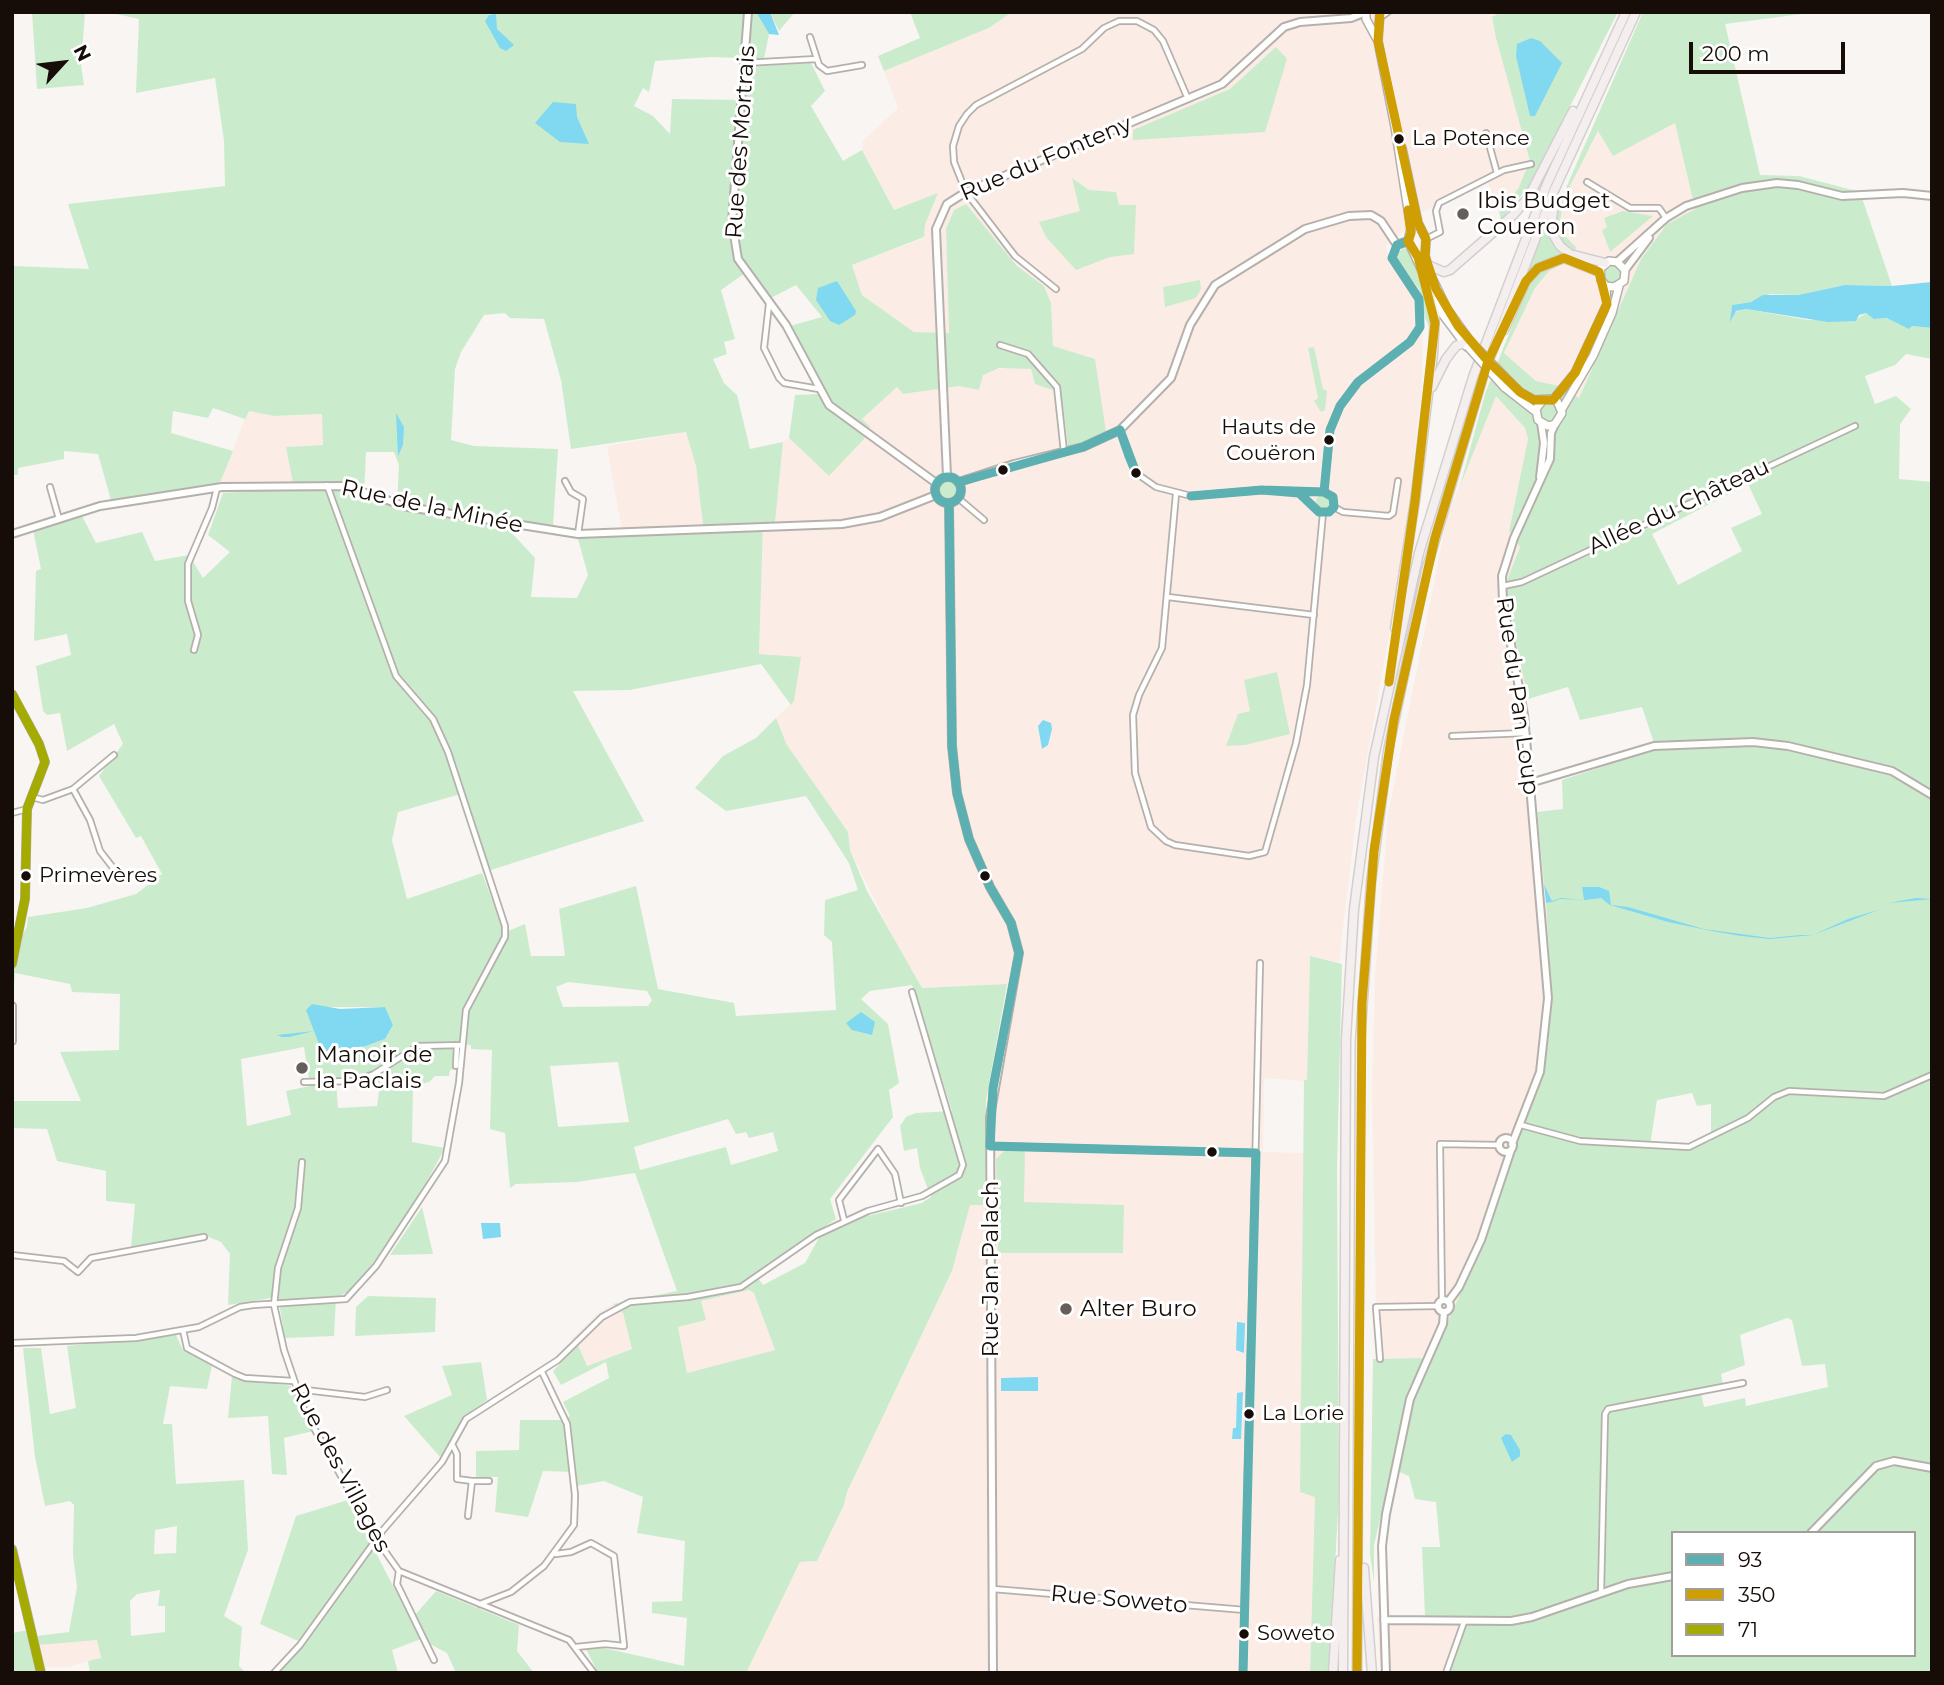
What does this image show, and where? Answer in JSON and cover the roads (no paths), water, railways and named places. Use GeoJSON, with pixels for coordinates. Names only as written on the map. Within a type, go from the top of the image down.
{"type":"FeatureCollection","features":[{"type":"Feature","properties":{"kind":"highway"},"geometry":{"type":"LineString","coordinates":[[1343,1673],[1345,1122],[1349,971],[1364,822],[1394,659],[1433,504],[1473,377],[1527,232],[1579,110],[1626,12]]}},
{"type":"Feature","properties":{"kind":"highway"},"geometry":{"type":"LineString","coordinates":[[1357,1673],[1360,1495],[1360,1043],[1374,851],[1392,730],[1420,595],[1452,476],[1494,343],[1569,156],[1636,12]]}},
{"type":"Feature","properties":{"kind":"highway"},"geometry":{"type":"LineString","coordinates":[[1428,265],[1444,272],[1450,270],[1513,215],[1528,198],[1574,111],[1579,110]]}},
{"type":"Feature","properties":{"kind":"highway"},"geometry":{"type":"LineString","coordinates":[[1569,156],[1571,161],[1553,205],[1550,229],[1560,246],[1570,254],[1605,263]]}},
{"type":"Feature","properties":{"kind":"highway"},"geometry":{"type":"LineString","coordinates":[[1494,343],[1500,341],[1525,281],[1538,268],[1564,258],[1599,272]]}},
{"type":"Feature","properties":{"kind":"highway"},"geometry":{"type":"LineString","coordinates":[[1394,659],[1391,651],[1405,576],[1428,398],[1435,314],[1424,278]]}},
{"type":"Feature","properties":{"kind":"highway"},"geometry":{"type":"LineString","coordinates":[[1428,398],[1446,359],[1467,343]]}},
{"type":"Feature","properties":{"kind":"highway"},"geometry":{"type":"LineString","coordinates":[[1360,1495],[1363,1499],[1364,1568],[1373,1673]]}},
{"type":"Feature","properties":{"kind":"highway"},"geometry":{"type":"LineString","coordinates":[[1333,1673],[1340,1553],[1345,1551]]}},
{"type":"Feature","properties":{"kind":"main road"},"geometry":{"type":"LineString","coordinates":[[1376,17],[1411,233],[1408,241],[1414,248],[1424,278],[1443,315],[1504,387],[1536,412],[1541,422],[1555,424],[1561,418],[1562,409],[1593,356],[1612,313],[1625,270],[1617,262],[1605,263],[1599,272],[1606,286],[1607,304],[1581,362],[1565,388],[1553,400],[1534,400],[1520,392],[1467,343],[1447,309],[1428,265],[1424,239],[1395,127]]}},
{"type":"Feature","properties":{"kind":"main road"},"geometry":{"type":"LineString","coordinates":[[1411,233],[1424,239]]}},
{"type":"Feature","properties":{"kind":"main road"},"geometry":{"type":"LineString","coordinates":[[1414,248],[1424,239]]}},
{"type":"Feature","properties":{"kind":"main road"},"geometry":{"type":"LineString","coordinates":[[1606,286],[1619,286]]}},
{"type":"Feature","properties":{"kind":"main road"},"geometry":{"type":"LineString","coordinates":[[1536,412],[1543,400]]}},
{"type":"Feature","properties":{"kind":"main road"},"geometry":{"type":"LineString","coordinates":[[1553,400],[1562,409]]}},
{"type":"Feature","properties":{"kind":"street","name":"Rue des Mortrais"},"geometry":{"type":"LineString","coordinates":[[748,12],[733,235],[738,259],[786,325],[829,405],[936,483]]}},
{"type":"Feature","properties":{"kind":"street","name":"Rue du Fonteny"},"geometry":{"type":"LineString","coordinates":[[947,476],[936,229],[947,204],[966,192],[1222,84],[1284,27],[1300,22],[1376,17]]}},
{"type":"Feature","properties":{"kind":"street"},"geometry":{"type":"LineString","coordinates":[[1056,289],[1015,256],[966,192],[954,162],[953,146],[959,126],[967,114],[976,105],[1082,49],[1104,28],[1119,20],[1137,21],[1154,30],[1163,41],[1188,99]]}},
{"type":"Feature","properties":{"kind":"street"},"geometry":{"type":"LineString","coordinates":[[810,37],[816,59],[827,71],[862,65]]}},
{"type":"Feature","properties":{"kind":"street"},"geometry":{"type":"LineString","coordinates":[[745,63],[816,59]]}},
{"type":"Feature","properties":{"kind":"street"},"geometry":{"type":"LineString","coordinates":[[1486,133],[1497,173]]}},
{"type":"Feature","properties":{"kind":"street"},"geometry":{"type":"LineString","coordinates":[[1424,239],[1440,232],[1436,211],[1439,203],[1497,173],[1531,164]]}},
{"type":"Feature","properties":{"kind":"street"},"geometry":{"type":"LineString","coordinates":[[1587,182],[1630,208],[1659,208],[1666,218]]}},
{"type":"Feature","properties":{"kind":"street"},"geometry":{"type":"LineString","coordinates":[[1617,262],[1666,218],[1707,197],[1777,183],[1798,185],[1842,196],[1903,193],[1932,196]]}},
{"type":"Feature","properties":{"kind":"street"},"geometry":{"type":"LineString","coordinates":[[958,498],[949,503],[936,495],[936,483],[947,476],[960,482],[1014,464],[1083,447],[1120,430],[1171,378],[1201,304],[1227,275],[1305,229],[1349,216],[1376,217],[1397,245]]}},
{"type":"Feature","properties":{"kind":"street"},"geometry":{"type":"LineString","coordinates":[[1625,270],[1660,224]]}},
{"type":"Feature","properties":{"kind":"street"},"geometry":{"type":"LineString","coordinates":[[1317,509],[1314,500],[1323,492],[1330,430],[1340,406],[1358,382],[1410,342],[1420,327],[1419,299],[1392,258],[1397,245],[1408,241]]}},
{"type":"Feature","properties":{"kind":"street"},"geometry":{"type":"LineString","coordinates":[[769,304],[764,348],[779,379],[784,383],[819,389]]}},
{"type":"Feature","properties":{"kind":"street"},"geometry":{"type":"LineString","coordinates":[[1000,345],[1028,355],[1057,387],[1063,452]]}},
{"type":"Feature","properties":{"kind":"street","name":"Rue du Pan Loup"},"geometry":{"type":"LineString","coordinates":[[1538,482],[1544,458],[1541,422]]}},
{"type":"Feature","properties":{"kind":"street","name":"Rue du Pan Loup"},"geometry":{"type":"LineString","coordinates":[[1443,1303],[1459,1287],[1481,1240],[1540,1072],[1545,1048],[1548,998],[1526,733],[1502,586],[1507,556],[1550,459],[1551,433],[1555,424]]}},
{"type":"Feature","properties":{"kind":"street","name":"Allée du Château"},"geometry":{"type":"LineString","coordinates":[[1502,586],[1522,582],[1855,426]]}},
{"type":"Feature","properties":{"kind":"street"},"geometry":{"type":"LineString","coordinates":[[1120,430],[1136,473],[1144,481],[1176,494],[1191,496],[1262,490],[1323,492],[1333,497],[1334,506],[1343,512],[1389,516],[1392,513],[1398,481]]}},
{"type":"Feature","properties":{"kind":"street"},"geometry":{"type":"LineString","coordinates":[[565,481],[571,492],[583,499],[578,534]]}},
{"type":"Feature","properties":{"kind":"street"},"geometry":{"type":"LineString","coordinates":[[958,498],[960,482]]}},
{"type":"Feature","properties":{"kind":"street"},"geometry":{"type":"LineString","coordinates":[[327,485],[396,676],[433,719],[448,752],[505,926],[505,937],[466,1010],[456,1066]]}},
{"type":"Feature","properties":{"kind":"street","name":"Rue de la Minée"},"geometry":{"type":"LineString","coordinates":[[12,534],[133,499],[217,488],[327,485],[369,491],[408,507],[457,517],[578,534],[842,524],[880,517],[936,495]]}},
{"type":"Feature","properties":{"kind":"street"},"geometry":{"type":"LineString","coordinates":[[50,487],[59,519]]}},
{"type":"Feature","properties":{"kind":"street"},"geometry":{"type":"LineString","coordinates":[[194,650],[198,635],[188,601],[188,564],[212,508],[217,488]]}},
{"type":"Feature","properties":{"kind":"street"},"geometry":{"type":"LineString","coordinates":[[1299,493],[1322,513]]}},
{"type":"Feature","properties":{"kind":"street"},"geometry":{"type":"LineString","coordinates":[[1176,494],[1162,648],[1139,695],[1133,715],[1135,773],[1146,816],[1158,835],[1175,845],[1249,856],[1261,855],[1266,849],[1296,743],[1307,685],[1322,513]]}},
{"type":"Feature","properties":{"kind":"street"},"geometry":{"type":"LineString","coordinates":[[958,498],[984,520]]}},
{"type":"Feature","properties":{"kind":"street","name":"Rue Jan Palach"},"geometry":{"type":"LineString","coordinates":[[949,503],[952,746],[957,793],[969,839],[990,887],[1011,923],[1019,953],[993,1087],[990,1146],[993,1673]]}},
{"type":"Feature","properties":{"kind":"street"},"geometry":{"type":"LineString","coordinates":[[1322,513],[1334,506]]}},
{"type":"Feature","properties":{"kind":"street"},"geometry":{"type":"LineString","coordinates":[[1168,597],[1314,615]]}},
{"type":"Feature","properties":{"kind":"street"},"geometry":{"type":"LineString","coordinates":[[12,694],[45,758],[43,773],[27,809],[25,899],[12,964]]}},
{"type":"Feature","properties":{"kind":"street"},"geometry":{"type":"LineString","coordinates":[[1452,736],[1526,733]]}},
{"type":"Feature","properties":{"kind":"street"},"geometry":{"type":"LineString","coordinates":[[1530,783],[1654,746],[1753,742],[1788,746],[1892,771],[1932,796]]}},
{"type":"Feature","properties":{"kind":"street"},"geometry":{"type":"LineString","coordinates":[[31,797],[43,800],[73,789],[114,755]]}},
{"type":"Feature","properties":{"kind":"street"},"geometry":{"type":"LineString","coordinates":[[73,789],[90,820],[100,851],[114,869]]}},
{"type":"Feature","properties":{"kind":"street"},"geometry":{"type":"LineString","coordinates":[[12,813],[27,809]]}},
{"type":"Feature","properties":{"kind":"street"},"geometry":{"type":"LineString","coordinates":[[1244,1673],[1260,962]]}},
{"type":"Feature","properties":{"kind":"street"},"geometry":{"type":"LineString","coordinates":[[274,1673],[300,1645],[377,1540],[442,1462],[466,1419],[541,1372],[615,1308],[630,1302],[688,1297],[741,1287],[816,1235],[844,1220],[922,1196],[963,1171],[912,992]]}},
{"type":"Feature","properties":{"kind":"street"},"geometry":{"type":"LineString","coordinates":[[12,1006],[12,1041]]}},
{"type":"Feature","properties":{"kind":"street"},"geometry":{"type":"LineString","coordinates":[[304,1082],[355,1081],[374,1074],[418,1046],[460,1045]]}},
{"type":"Feature","properties":{"kind":"street"},"geometry":{"type":"LineString","coordinates":[[12,1343],[135,1338],[200,1327],[240,1307],[346,1299],[376,1266],[445,1161],[460,1045]]}},
{"type":"Feature","properties":{"kind":"street"},"geometry":{"type":"LineString","coordinates":[[1503,1175],[1501,1148],[1506,1138],[1521,1125],[1580,1141],[1689,1147],[1748,1118],[1774,1097],[1789,1091],[1884,1096],[1932,1075]]}},
{"type":"Feature","properties":{"kind":"street"},"geometry":{"type":"LineString","coordinates":[[1386,1673],[1382,1546],[1386,1514],[1410,1399],[1443,1324],[1440,1144],[1512,1147],[1506,1138]]}},
{"type":"Feature","properties":{"kind":"street"},"geometry":{"type":"LineString","coordinates":[[990,1146],[1256,1153]]}},
{"type":"Feature","properties":{"kind":"street"},"geometry":{"type":"LineString","coordinates":[[844,1220],[839,1200],[878,1149],[895,1174],[901,1203]]}},
{"type":"Feature","properties":{"kind":"street"},"geometry":{"type":"LineString","coordinates":[[274,1305],[278,1268],[298,1208],[302,1162]]}},
{"type":"Feature","properties":{"kind":"street"},"geometry":{"type":"LineString","coordinates":[[12,1255],[64,1261],[78,1272],[91,1258],[204,1237]]}},
{"type":"Feature","properties":{"kind":"street"},"geometry":{"type":"LineString","coordinates":[[1380,1359],[1376,1307],[1443,1303]]}},
{"type":"Feature","properties":{"kind":"street","name":"Rue des Villages"},"geometry":{"type":"LineString","coordinates":[[274,1305],[296,1389],[377,1540],[399,1571],[554,1633],[576,1647],[594,1673]]}},
{"type":"Feature","properties":{"kind":"street"},"geometry":{"type":"LineString","coordinates":[[183,1330],[187,1348],[235,1374],[245,1378],[293,1381]]}},
{"type":"Feature","properties":{"kind":"street"},"geometry":{"type":"LineString","coordinates":[[479,1605],[511,1592],[555,1554],[574,1525],[575,1495],[567,1424],[541,1372]]}},
{"type":"Feature","properties":{"kind":"street"},"geometry":{"type":"LineString","coordinates":[[1601,1592],[1605,1414],[1608,1409],[1743,1383]]}},
{"type":"Feature","properties":{"kind":"street"},"geometry":{"type":"LineString","coordinates":[[296,1389],[365,1397],[387,1390]]}},
{"type":"Feature","properties":{"kind":"street"},"geometry":{"type":"LineString","coordinates":[[452,1446],[457,1454],[457,1479],[489,1481]]}},
{"type":"Feature","properties":{"kind":"street"},"geometry":{"type":"LineString","coordinates":[[1813,1531],[1876,1466],[1894,1461],[1932,1468]]}},
{"type":"Feature","properties":{"kind":"street"},"geometry":{"type":"LineString","coordinates":[[468,1516],[472,1481]]}},
{"type":"Feature","properties":{"kind":"street"},"geometry":{"type":"LineString","coordinates":[[555,1554],[571,1552],[591,1543],[612,1552],[624,1646],[605,1644],[576,1647]]}},
{"type":"Feature","properties":{"kind":"street"},"geometry":{"type":"LineString","coordinates":[[12,1549],[41,1673]]}},
{"type":"Feature","properties":{"kind":"street"},"geometry":{"type":"LineString","coordinates":[[399,1571],[397,1584],[433,1660]]}},
{"type":"Feature","properties":{"kind":"street"},"geometry":{"type":"LineString","coordinates":[[1384,1620],[1464,1622],[1532,1617],[1601,1592],[1671,1576]]}},
{"type":"Feature","properties":{"kind":"street","name":"Rue Soweto"},"geometry":{"type":"LineString","coordinates":[[993,1589],[1245,1610]]}},
{"type":"Feature","properties":{"kind":"street"},"geometry":{"type":"LineString","coordinates":[[1446,1673],[1464,1622]]}},
{"type":"Feature","properties":{"kind":"water"},"geometry":{"type":"Polygon","coordinates":[[[756,12],[770,12],[779,35],[769,34],[756,12]]]}},
{"type":"Feature","properties":{"kind":"water"},"geometry":{"type":"Polygon","coordinates":[[[496,14],[497,29],[514,45],[506,51],[500,48],[485,21],[489,15],[496,14]]]}},
{"type":"Feature","properties":{"kind":"water"},"geometry":{"type":"Polygon","coordinates":[[[1531,38],[1540,41],[1562,63],[1535,116],[1530,116],[1516,56],[1517,44],[1531,38]]]}},
{"type":"Feature","properties":{"kind":"water"},"geometry":{"type":"Polygon","coordinates":[[[553,102],[576,104],[577,117],[589,144],[560,142],[535,123],[553,102]]]}},
{"type":"Feature","properties":{"kind":"water"},"geometry":{"type":"Polygon","coordinates":[[[837,281],[856,311],[855,315],[839,325],[830,321],[816,300],[818,288],[837,281]]]}},
{"type":"Feature","properties":{"kind":"water"},"geometry":{"type":"Polygon","coordinates":[[[1932,282],[1932,328],[1912,326],[1909,329],[1887,318],[1874,319],[1866,313],[1859,315],[1856,321],[1828,322],[1746,309],[1736,311],[1730,322],[1732,305],[1751,302],[1763,295],[1798,295],[1845,285],[1892,286],[1932,282]]]}},
{"type":"Feature","properties":{"kind":"water"},"geometry":{"type":"Polygon","coordinates":[[[396,413],[404,427],[403,445],[398,456],[396,413]]]}},
{"type":"Feature","properties":{"kind":"water"},"geometry":{"type":"Polygon","coordinates":[[[1043,720],[1051,723],[1052,729],[1048,745],[1042,749],[1038,726],[1043,720]]]}},
{"type":"Feature","properties":{"kind":"water"},"geometry":{"type":"Polygon","coordinates":[[[1544,884],[1552,901],[1561,898],[1582,900],[1560,899],[1546,903],[1544,884]]]}},
{"type":"Feature","properties":{"kind":"water"},"geometry":{"type":"Polygon","coordinates":[[[1582,887],[1599,887],[1609,891],[1611,905],[1628,907],[1704,929],[1770,938],[1813,935],[1770,939],[1741,936],[1712,931],[1668,922],[1610,905],[1601,898],[1584,900],[1582,887]]]}},
{"type":"Feature","properties":{"kind":"water"},"geometry":{"type":"Polygon","coordinates":[[[1916,898],[1932,899],[1889,903],[1916,898]]]}},
{"type":"Feature","properties":{"kind":"water"},"geometry":{"type":"Polygon","coordinates":[[[1881,909],[1813,935],[1848,919],[1881,909]]]}},
{"type":"Feature","properties":{"kind":"water"},"geometry":{"type":"Polygon","coordinates":[[[312,1004],[340,1009],[385,1007],[393,1025],[385,1039],[366,1046],[326,1051],[321,1049],[306,1010],[312,1004]]]}},
{"type":"Feature","properties":{"kind":"water"},"geometry":{"type":"Polygon","coordinates":[[[861,1012],[875,1022],[872,1035],[852,1030],[846,1023],[861,1012]]]}},
{"type":"Feature","properties":{"kind":"water"},"geometry":{"type":"Polygon","coordinates":[[[314,1031],[289,1037],[277,1035],[314,1031]]]}},
{"type":"Feature","properties":{"kind":"water"},"geometry":{"type":"Polygon","coordinates":[[[481,1223],[500,1223],[501,1237],[483,1239],[481,1223]]]}},
{"type":"Feature","properties":{"kind":"water"},"geometry":{"type":"Polygon","coordinates":[[[1237,1322],[1245,1323],[1244,1353],[1236,1350],[1237,1322]]]}},
{"type":"Feature","properties":{"kind":"water"},"geometry":{"type":"Polygon","coordinates":[[[1038,1377],[1038,1391],[1001,1391],[1001,1378],[1038,1377]]]}},
{"type":"Feature","properties":{"kind":"water"},"geometry":{"type":"Polygon","coordinates":[[[1243,1392],[1241,1439],[1232,1439],[1233,1428],[1236,1428],[1237,1393],[1243,1392]]]}},
{"type":"Feature","properties":{"kind":"water"},"geometry":{"type":"Polygon","coordinates":[[[1506,1434],[1511,1435],[1520,1450],[1520,1456],[1512,1462],[1501,1438],[1506,1434]]]}},
{"type":"Feature","properties":{"kind":"place","name":"La Potence"},"geometry":{"type":"Point","coordinates":[1399,139]}},
{"type":"Feature","properties":{"kind":"place","name":"Ibis Budget Coueron"},"geometry":{"type":"Point","coordinates":[1463,214]}},
{"type":"Feature","properties":{"kind":"place","name":"Hauts de Couëron"},"geometry":{"type":"Point","coordinates":[1329,440]}},
{"type":"Feature","properties":{"kind":"place","name":"Primevères"},"geometry":{"type":"Point","coordinates":[26,876]}},
{"type":"Feature","properties":{"kind":"place","name":"Manoir de la Paclais"},"geometry":{"type":"Point","coordinates":[302,1068]}},
{"type":"Feature","properties":{"kind":"place","name":"Alter Buro"},"geometry":{"type":"Point","coordinates":[1066,1309]}},
{"type":"Feature","properties":{"kind":"place","name":"La Lorie"},"geometry":{"type":"Point","coordinates":[1249,1414]}},
{"type":"Feature","properties":{"kind":"place","name":"Soweto"},"geometry":{"type":"Point","coordinates":[1244,1634]}}]}
